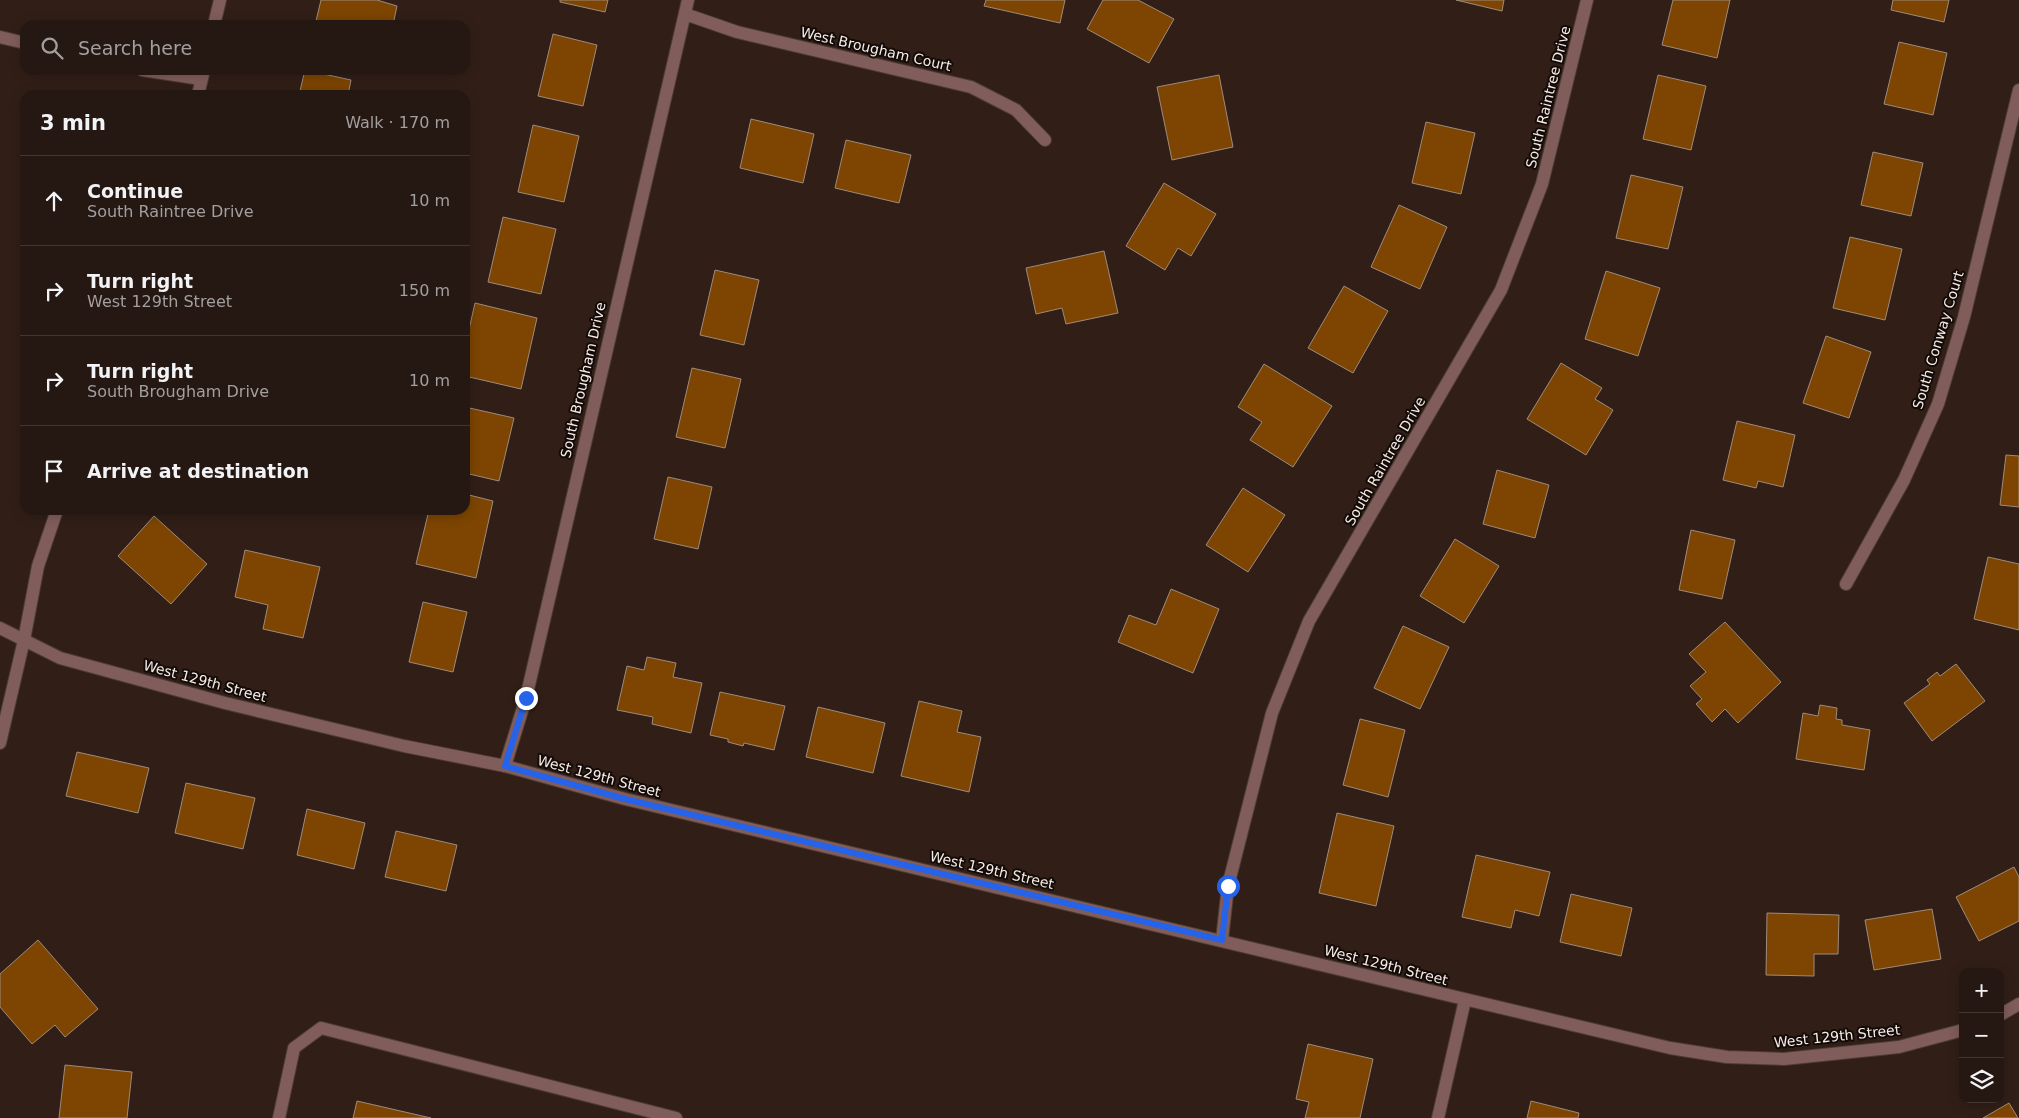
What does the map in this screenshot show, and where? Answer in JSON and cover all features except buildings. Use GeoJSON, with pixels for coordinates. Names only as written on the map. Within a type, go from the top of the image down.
{"type":"FeatureCollection","features":[{"type":"Feature","properties":{"kind":"street"},"geometry":{"type":"LineString","coordinates":[[215,20],[220,0]]}},
{"type":"Feature","properties":{"kind":"street","name":"South Brougham Drive"},"geometry":{"type":"LineString","coordinates":[[505,766],[526,698],[688,0]]}},
{"type":"Feature","properties":{"kind":"street","name":"South Raintree Drive"},"geometry":{"type":"LineString","coordinates":[[1222,940],[1228,886],[1272,713],[1310,621],[1501,290],[1542,184],[1587,0]]}},
{"type":"Feature","properties":{"kind":"street","name":"West Brougham Court"},"geometry":{"type":"LineString","coordinates":[[685,14],[737,32],[971,87],[1016,110],[1045,140]]}},
{"type":"Feature","properties":{"kind":"street"},"geometry":{"type":"LineString","coordinates":[[0,37],[20,42]]}},
{"type":"Feature","properties":{"kind":"street"},"geometry":{"type":"LineString","coordinates":[[199,90],[202,75]]}},
{"type":"Feature","properties":{"kind":"street","name":"South Conway Court"},"geometry":{"type":"LineString","coordinates":[[1846,584],[1904,480],[1938,404],[1964,317],[2016,121],[2019,90]]}},
{"type":"Feature","properties":{"kind":"street"},"geometry":{"type":"LineString","coordinates":[[0,743],[24,640],[38,566],[55,515]]}},
{"type":"Feature","properties":{"kind":"street","name":"West 129th Street"},"geometry":{"type":"LineString","coordinates":[[0,628],[60,658],[225,703],[404,746],[505,766],[625,799],[1670,1048],[1727,1057],[1784,1059],[1899,1047],[1959,1031]]}},
{"type":"Feature","properties":{"kind":"street"},"geometry":{"type":"LineString","coordinates":[[1438,1118],[1465,1000]]}},
{"type":"Feature","properties":{"kind":"street"},"geometry":{"type":"LineString","coordinates":[[2003,1013],[2019,1004]]}},
{"type":"Feature","properties":{"kind":"street"},"geometry":{"type":"LineString","coordinates":[[278,1118],[294,1048],[321,1028],[676,1118]]}},
{"type":"Feature","properties":{"kind":"route"},"geometry":{"type":"LineString","coordinates":[[526,698],[505,766],[625,799],[1222,940],[1228,886]]}}]}
